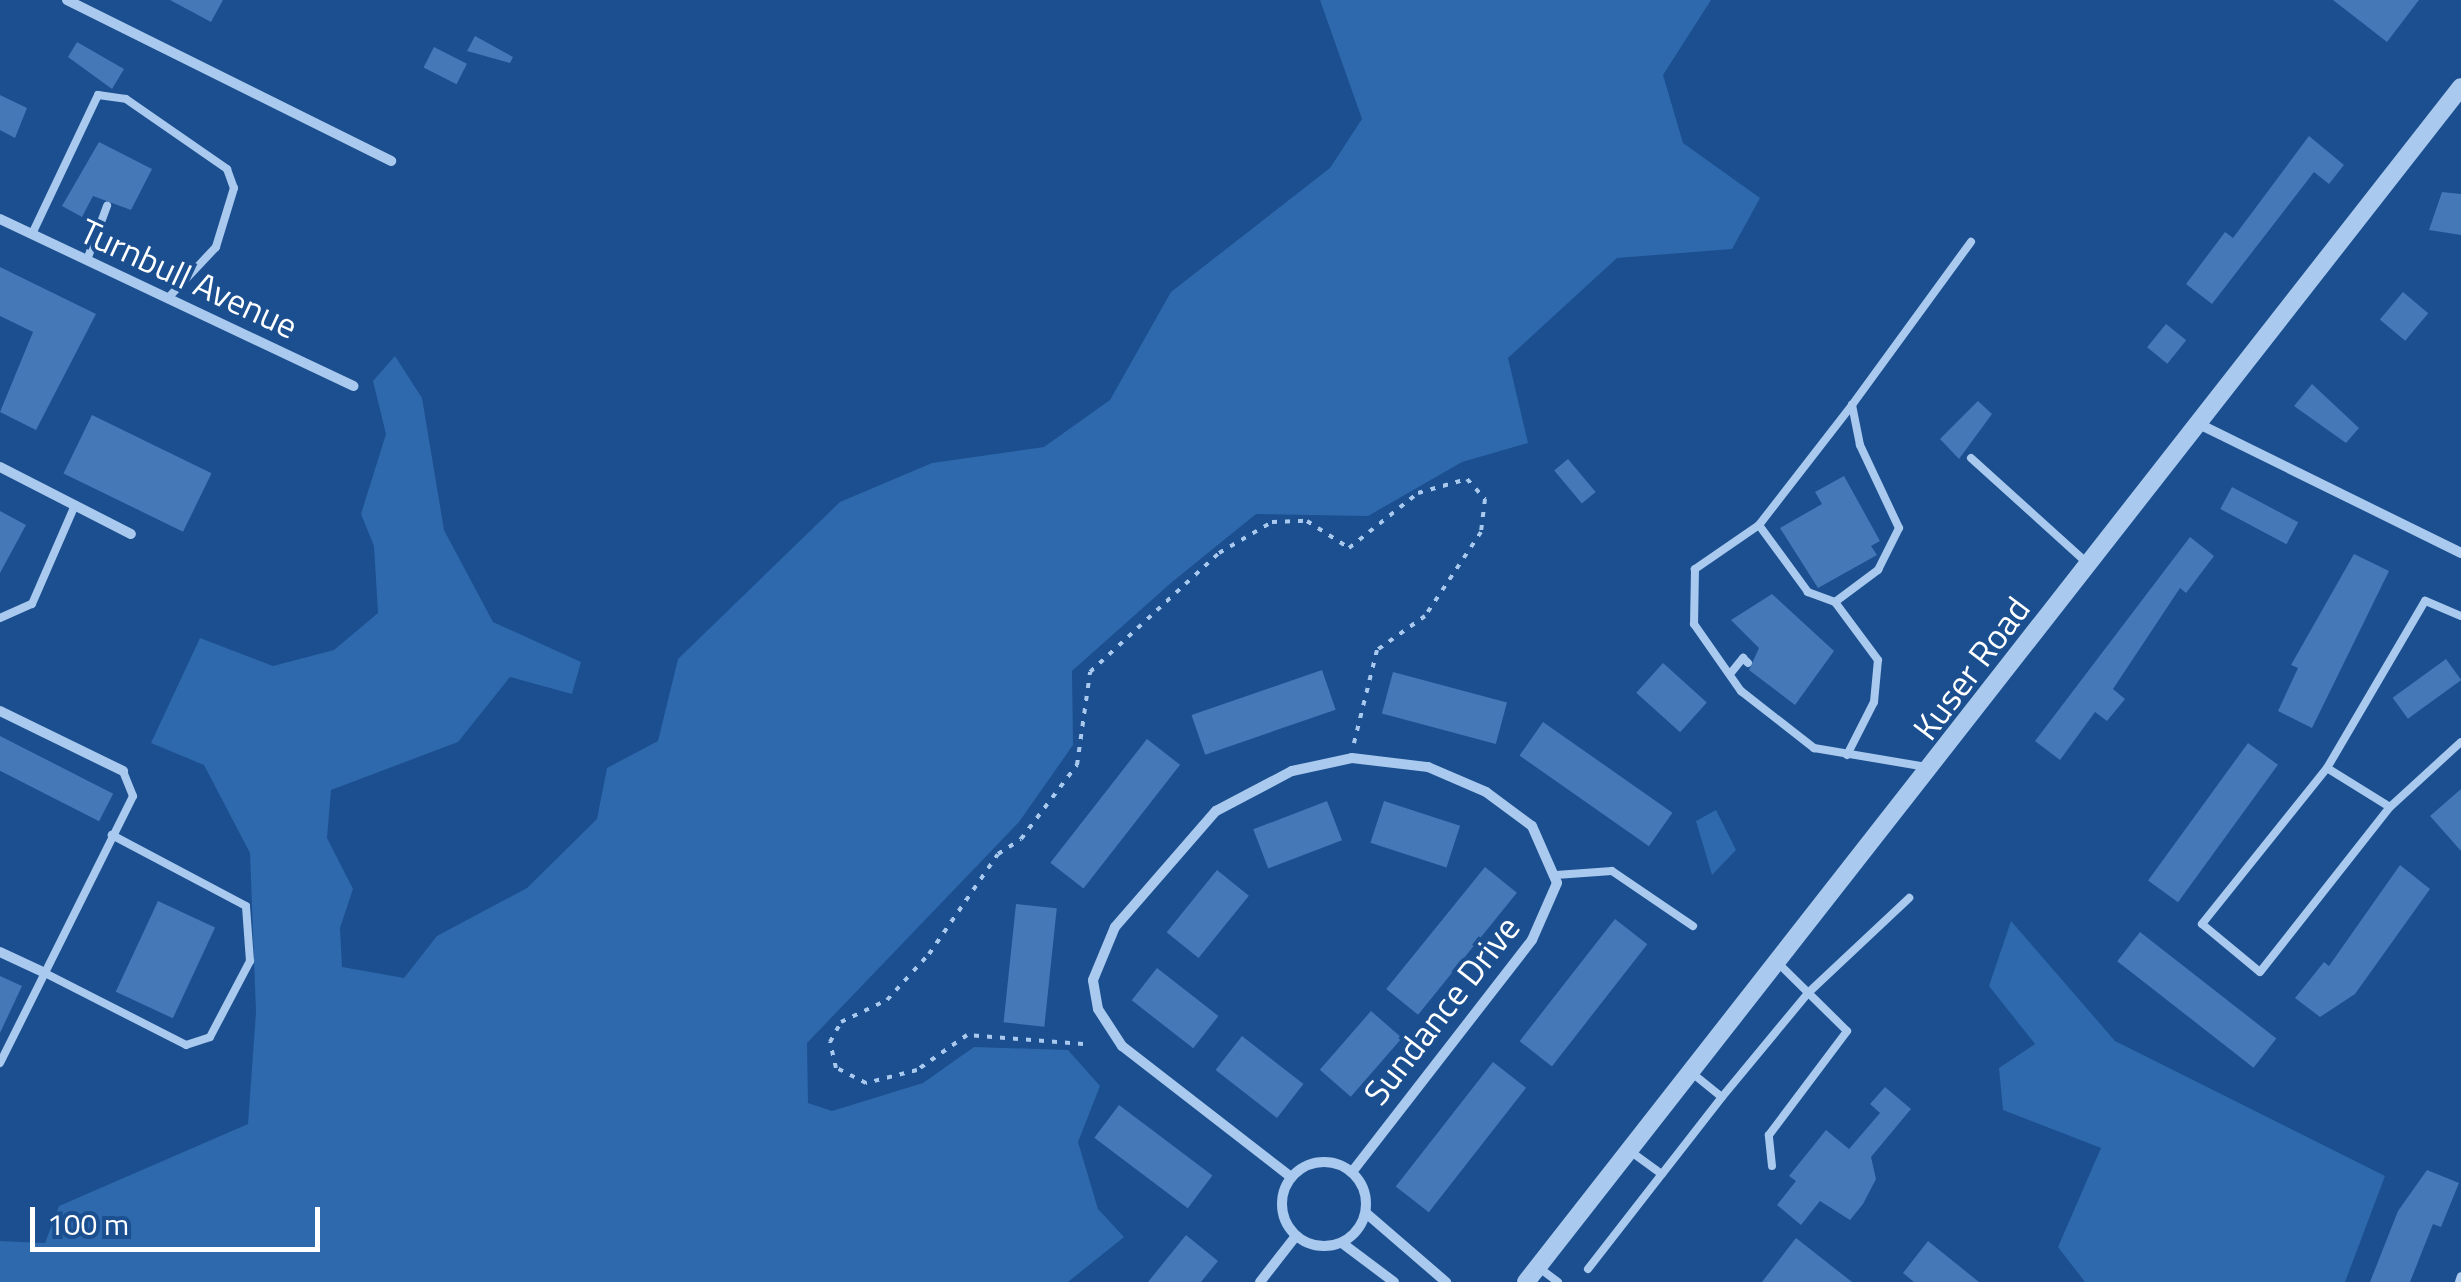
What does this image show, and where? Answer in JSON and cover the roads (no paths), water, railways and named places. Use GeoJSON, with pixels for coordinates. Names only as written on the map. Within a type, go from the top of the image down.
{"type":"FeatureCollection","features":[{"type":"Feature","properties":{"kind":"street"},"geometry":{"type":"LineString","coordinates":[[66,0],[391,161]]}},
{"type":"Feature","properties":{"kind":"street","name":"Kuser Road"},"geometry":{"type":"LineString","coordinates":[[1532,1275],[1935,769],[2461,87]]}},
{"type":"Feature","properties":{"kind":"street","name":"Turnbull Avenue"},"geometry":{"type":"LineString","coordinates":[[0,219],[354,386]]}},
{"type":"Feature","properties":{"kind":"street"},"geometry":{"type":"LineString","coordinates":[[2198,424],[2461,553]]}},
{"type":"Feature","properties":{"kind":"street"},"geometry":{"type":"LineString","coordinates":[[0,467],[131,534]]}},
{"type":"Feature","properties":{"kind":"street"},"geometry":{"type":"LineString","coordinates":[[0,710],[123,770]]}},
{"type":"Feature","properties":{"kind":"street"},"geometry":{"type":"LineString","coordinates":[[1291,1177],[1144,1066],[1098,1009],[1094,980],[1105,945],[1176,850],[1264,782],[1317,763],[1378,760],[1428,767],[1486,792],[1532,826],[1556,875]]}},
{"type":"Feature","properties":{"kind":"street","name":"Sundance Drive"},"geometry":{"type":"LineString","coordinates":[[1352,1172],[1532,940],[1556,875]]}},
{"type":"Feature","properties":{"kind":"street"},"geometry":{"type":"LineString","coordinates":[[0,952],[41,971]]}},
{"type":"Feature","properties":{"kind":"street"},"geometry":{"type":"LineString","coordinates":[[1296,1236],[1282,1212],[1291,1177],[1320,1162],[1352,1172],[1366,1212],[1446,1282]]}},
{"type":"Feature","properties":{"kind":"street"},"geometry":{"type":"LineString","coordinates":[[1342,1243],[1366,1212]]}},
{"type":"Feature","properties":{"kind":"street"},"geometry":{"type":"LineString","coordinates":[[1296,1236],[1342,1243],[1394,1282]]}},
{"type":"Feature","properties":{"kind":"street"},"geometry":{"type":"LineString","coordinates":[[1260,1282],[1296,1236]]}},
{"type":"Feature","properties":{"kind":"lane"},"geometry":{"type":"LineString","coordinates":[[32,234],[98,96],[126,99],[227,170],[234,188],[216,247],[168,298]]}},
{"type":"Feature","properties":{"kind":"lane"},"geometry":{"type":"LineString","coordinates":[[87,260],[107,206]]}},
{"type":"Feature","properties":{"kind":"lane"},"geometry":{"type":"LineString","coordinates":[[1935,769],[1814,748],[1772,721],[1730,674],[1694,624],[1689,584],[1694,569],[1760,525],[1970,242]]}},
{"type":"Feature","properties":{"kind":"lane"},"geometry":{"type":"LineString","coordinates":[[1835,602],[1878,570],[1899,528],[1860,445],[1852,406]]}},
{"type":"Feature","properties":{"kind":"lane"},"geometry":{"type":"LineString","coordinates":[[1971,458],[2090,566]]}},
{"type":"Feature","properties":{"kind":"lane"},"geometry":{"type":"LineString","coordinates":[[0,618],[32,604],[75,505]]}},
{"type":"Feature","properties":{"kind":"lane"},"geometry":{"type":"LineString","coordinates":[[1760,525],[1808,592],[1835,602],[1878,660],[1874,702],[1847,755]]}},
{"type":"Feature","properties":{"kind":"lane"},"geometry":{"type":"LineString","coordinates":[[2461,616],[2425,601],[2327,768],[2202,924],[2260,972],[2390,807],[2461,742]]}},
{"type":"Feature","properties":{"kind":"lane"},"geometry":{"type":"LineString","coordinates":[[1730,674],[1743,658],[1748,663]]}},
{"type":"Feature","properties":{"kind":"lane"},"geometry":{"type":"LineString","coordinates":[[2327,768],[2390,807]]}},
{"type":"Feature","properties":{"kind":"lane"},"geometry":{"type":"LineString","coordinates":[[0,1063],[41,971],[133,796],[123,770]]}},
{"type":"Feature","properties":{"kind":"lane"},"geometry":{"type":"LineString","coordinates":[[41,971],[186,1045],[210,1037],[242,976],[246,906],[112,836]]}},
{"type":"Feature","properties":{"kind":"lane"},"geometry":{"type":"LineString","coordinates":[[1556,875],[1612,871],[1692,926]]}},
{"type":"Feature","properties":{"kind":"lane"},"geometry":{"type":"LineString","coordinates":[[1588,1269],[1808,993],[1909,898]]}},
{"type":"Feature","properties":{"kind":"lane"},"geometry":{"type":"LineString","coordinates":[[1772,1166],[1769,1135],[1847,1032],[1779,964]]}},
{"type":"Feature","properties":{"kind":"lane"},"geometry":{"type":"LineString","coordinates":[[1692,1073],[1722,1097]]}},
{"type":"Feature","properties":{"kind":"lane"},"geometry":{"type":"LineString","coordinates":[[1630,1150],[1662,1174]]}},
{"type":"Feature","properties":{"kind":"lane"},"geometry":{"type":"LineString","coordinates":[[1532,1275],[1558,1282]]}}]}
